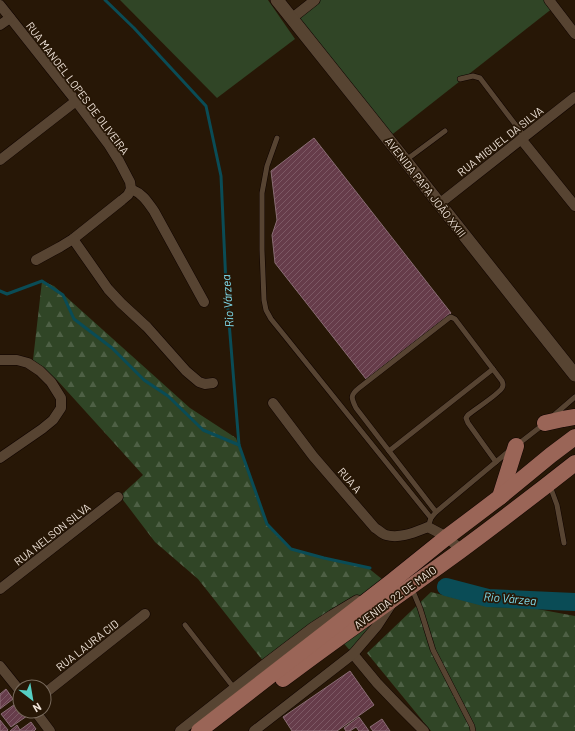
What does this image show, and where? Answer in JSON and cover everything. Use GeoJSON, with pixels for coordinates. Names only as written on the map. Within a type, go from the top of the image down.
{"type":"FeatureCollection","features":[{"type":"Feature","properties":{"kind":"main road"},"geometry":{"type":"LineString","coordinates":[[545,423],[575,417]]}},
{"type":"Feature","properties":{"kind":"main road","name":"AVENIDA 22 DE MAIO"},"geometry":{"type":"LineString","coordinates":[[215,731],[308,660],[394,589],[447,537],[575,437]]}},
{"type":"Feature","properties":{"kind":"main road"},"geometry":{"type":"LineString","coordinates":[[500,497],[516,446]]}},
{"type":"Feature","properties":{"kind":"main road","name":"AVENIDA 22 DE MAIO"},"geometry":{"type":"LineString","coordinates":[[199,731],[394,589],[411,586],[575,463]]}},
{"type":"Feature","properties":{"kind":"street","name":"AVENIDA PAPA JOÃO XXIII"},"geometry":{"type":"LineString","coordinates":[[277,0],[575,375]]}},
{"type":"Feature","properties":{"kind":"street"},"geometry":{"type":"LineString","coordinates":[[291,19],[315,0]]}},
{"type":"Feature","properties":{"kind":"street"},"geometry":{"type":"LineString","coordinates":[[549,0],[575,34]]}},
{"type":"Feature","properties":{"kind":"street","name":"RUA MANOEL LOPES DE OLIVEIRA"},"geometry":{"type":"LineString","coordinates":[[0,5],[109,145],[130,182],[131,189]]}},
{"type":"Feature","properties":{"kind":"street"},"geometry":{"type":"LineString","coordinates":[[0,25],[10,18]]}},
{"type":"Feature","properties":{"kind":"street","name":"RUA MIGUEL DA SILVA"},"geometry":{"type":"LineString","coordinates":[[439,204],[575,97]]}},
{"type":"Feature","properties":{"kind":"street"},"geometry":{"type":"LineString","coordinates":[[0,160],[76,101]]}},
{"type":"Feature","properties":{"kind":"street"},"geometry":{"type":"LineString","coordinates":[[523,138],[575,206]]}},
{"type":"Feature","properties":{"kind":"street"},"geometry":{"type":"LineString","coordinates":[[36,260],[73,239],[128,195],[131,189],[139,192],[154,211],[204,302]]}},
{"type":"Feature","properties":{"kind":"street"},"geometry":{"type":"LineString","coordinates":[[73,239],[108,289],[147,327],[186,371],[199,382],[205,384],[214,383]]}},
{"type":"Feature","properties":{"kind":"street"},"geometry":{"type":"LineString","coordinates":[[0,360],[17,360],[28,362],[51,382],[61,398],[61,408],[52,420],[42,429],[0,458]]}},
{"type":"Feature","properties":{"kind":"street","name":"RUA A"},"geometry":{"type":"LineString","coordinates":[[273,403],[313,456],[375,528],[385,534],[396,537],[415,532],[429,522]]}},
{"type":"Feature","properties":{"kind":"street","name":"RUA NELSON SILVA"},"geometry":{"type":"LineString","coordinates":[[0,589],[118,498]]}},
{"type":"Feature","properties":{"kind":"street"},"geometry":{"type":"LineString","coordinates":[[429,522],[461,550]]}},
{"type":"Feature","properties":{"kind":"street"},"geometry":{"type":"LineString","coordinates":[[254,731],[353,654],[377,626],[394,589]]}},
{"type":"Feature","properties":{"kind":"street","name":"AVENIDA 22 DE MAIO"},"geometry":{"type":"LineString","coordinates":[[180,731],[286,647],[322,621],[368,594],[394,589]]}},
{"type":"Feature","properties":{"kind":"street","name":"RUA LAURA CID"},"geometry":{"type":"LineString","coordinates":[[52,688],[145,614]]}},
{"type":"Feature","properties":{"kind":"street"},"geometry":{"type":"LineString","coordinates":[[353,654],[377,683],[424,731]]}},
{"type":"Feature","properties":{"kind":"street"},"geometry":{"type":"LineString","coordinates":[[0,666],[12,681]]}},
{"type":"Feature","properties":{"kind":"street"},"geometry":{"type":"LineString","coordinates":[[41,719],[50,731]]}},
{"type":"Feature","properties":{"kind":"lane"},"geometry":{"type":"LineString","coordinates":[[460,78],[473,76],[480,78],[523,138]]}},
{"type":"Feature","properties":{"kind":"lane"},"geometry":{"type":"LineString","coordinates":[[406,161],[445,131]]}},
{"type":"Feature","properties":{"kind":"lane"},"geometry":{"type":"LineString","coordinates":[[277,138],[267,166],[262,193],[262,250],[264,300],[266,310],[271,319],[429,522],[436,512],[575,397]]}},
{"type":"Feature","properties":{"kind":"lane"},"geometry":{"type":"LineString","coordinates":[[436,512],[356,408],[352,397],[353,393],[359,388],[449,318],[455,319],[503,384],[503,387],[497,393],[466,418],[496,462]]}},
{"type":"Feature","properties":{"kind":"lane"},"geometry":{"type":"LineString","coordinates":[[389,451],[492,369]]}},
{"type":"Feature","properties":{"kind":"lane"},"geometry":{"type":"LineString","coordinates":[[550,483],[557,505],[564,543]]}},
{"type":"Feature","properties":{"kind":"lane"},"geometry":{"type":"LineString","coordinates":[[411,586],[420,608],[433,650],[472,726],[473,731]]}},
{"type":"Feature","properties":{"kind":"lane"},"geometry":{"type":"LineString","coordinates":[[185,625],[234,688]]}},
{"type":"Feature","properties":{"kind":"green space"},"geometry":{"type":"Polygon","coordinates":[[[120,0],[268,0],[295,39],[217,98],[120,0]]]}},
{"type":"Feature","properties":{"kind":"green space"},"geometry":{"type":"Polygon","coordinates":[[[315,0],[555,0],[558,4],[389,137],[291,19],[315,0]]]}},
{"type":"Feature","properties":{"kind":"green space"},"geometry":{"type":"Polygon","coordinates":[[[42,281],[54,286],[190,408],[236,438],[267,524],[291,548],[324,558],[367,567],[393,588],[267,666],[198,579],[155,542],[120,496],[143,475],[57,380],[33,360],[42,281]]]}},
{"type":"Feature","properties":{"kind":"green space"},"geometry":{"type":"Polygon","coordinates":[[[431,592],[490,607],[532,608],[575,616],[575,731],[431,731],[367,653],[431,592]]]}},
{"type":"Feature","properties":{"kind":"green space"},"geometry":{"type":"Polygon","coordinates":[[[391,604],[353,654],[339,638],[391,604]]]}},
{"type":"Feature","properties":{"kind":"building"},"geometry":{"type":"Polygon","coordinates":[[[314,138],[451,313],[366,379],[275,263],[272,235],[277,220],[271,171],[314,138]]]}},
{"type":"Feature","properties":{"kind":"building"},"geometry":{"type":"Polygon","coordinates":[[[350,671],[374,705],[337,731],[292,731],[283,717],[350,671]]]}},
{"type":"Feature","properties":{"kind":"building"},"geometry":{"type":"Polygon","coordinates":[[[6,689],[12,700],[0,709],[0,694],[6,689]]]}},
{"type":"Feature","properties":{"kind":"building"},"geometry":{"type":"Polygon","coordinates":[[[12,706],[12,719],[23,719],[11,727],[1,714],[12,706]]]}},
{"type":"Feature","properties":{"kind":"building"},"geometry":{"type":"Polygon","coordinates":[[[359,717],[369,731],[359,731],[356,727],[350,731],[346,731],[344,728],[359,717]]]}},
{"type":"Feature","properties":{"kind":"building"},"geometry":{"type":"Polygon","coordinates":[[[382,719],[390,731],[373,731],[370,727],[382,719]]]}},
{"type":"Feature","properties":{"kind":"building"},"geometry":{"type":"Polygon","coordinates":[[[0,720],[8,730],[7,731],[0,731],[0,720]]]}},
{"type":"Feature","properties":{"kind":"building"},"geometry":{"type":"Polygon","coordinates":[[[31,722],[36,729],[34,731],[10,731],[17,725],[20,730],[31,722]]]}},
{"type":"Feature","properties":{"kind":"waterway","name":"Rio Várzea"},"geometry":{"type":"LineString","coordinates":[[105,0],[134,28],[206,106],[221,176],[226,285],[239,445],[267,524],[291,549],[370,568]]}},
{"type":"Feature","properties":{"kind":"waterway"},"geometry":{"type":"LineString","coordinates":[[0,291],[7,294],[42,281],[63,295],[74,319],[112,348],[144,380],[168,396],[203,430],[239,445]]}},
{"type":"Feature","properties":{"kind":"waterway","name":"Rio Várzea"},"geometry":{"type":"LineString","coordinates":[[446,587],[488,598],[575,602]]}}]}
